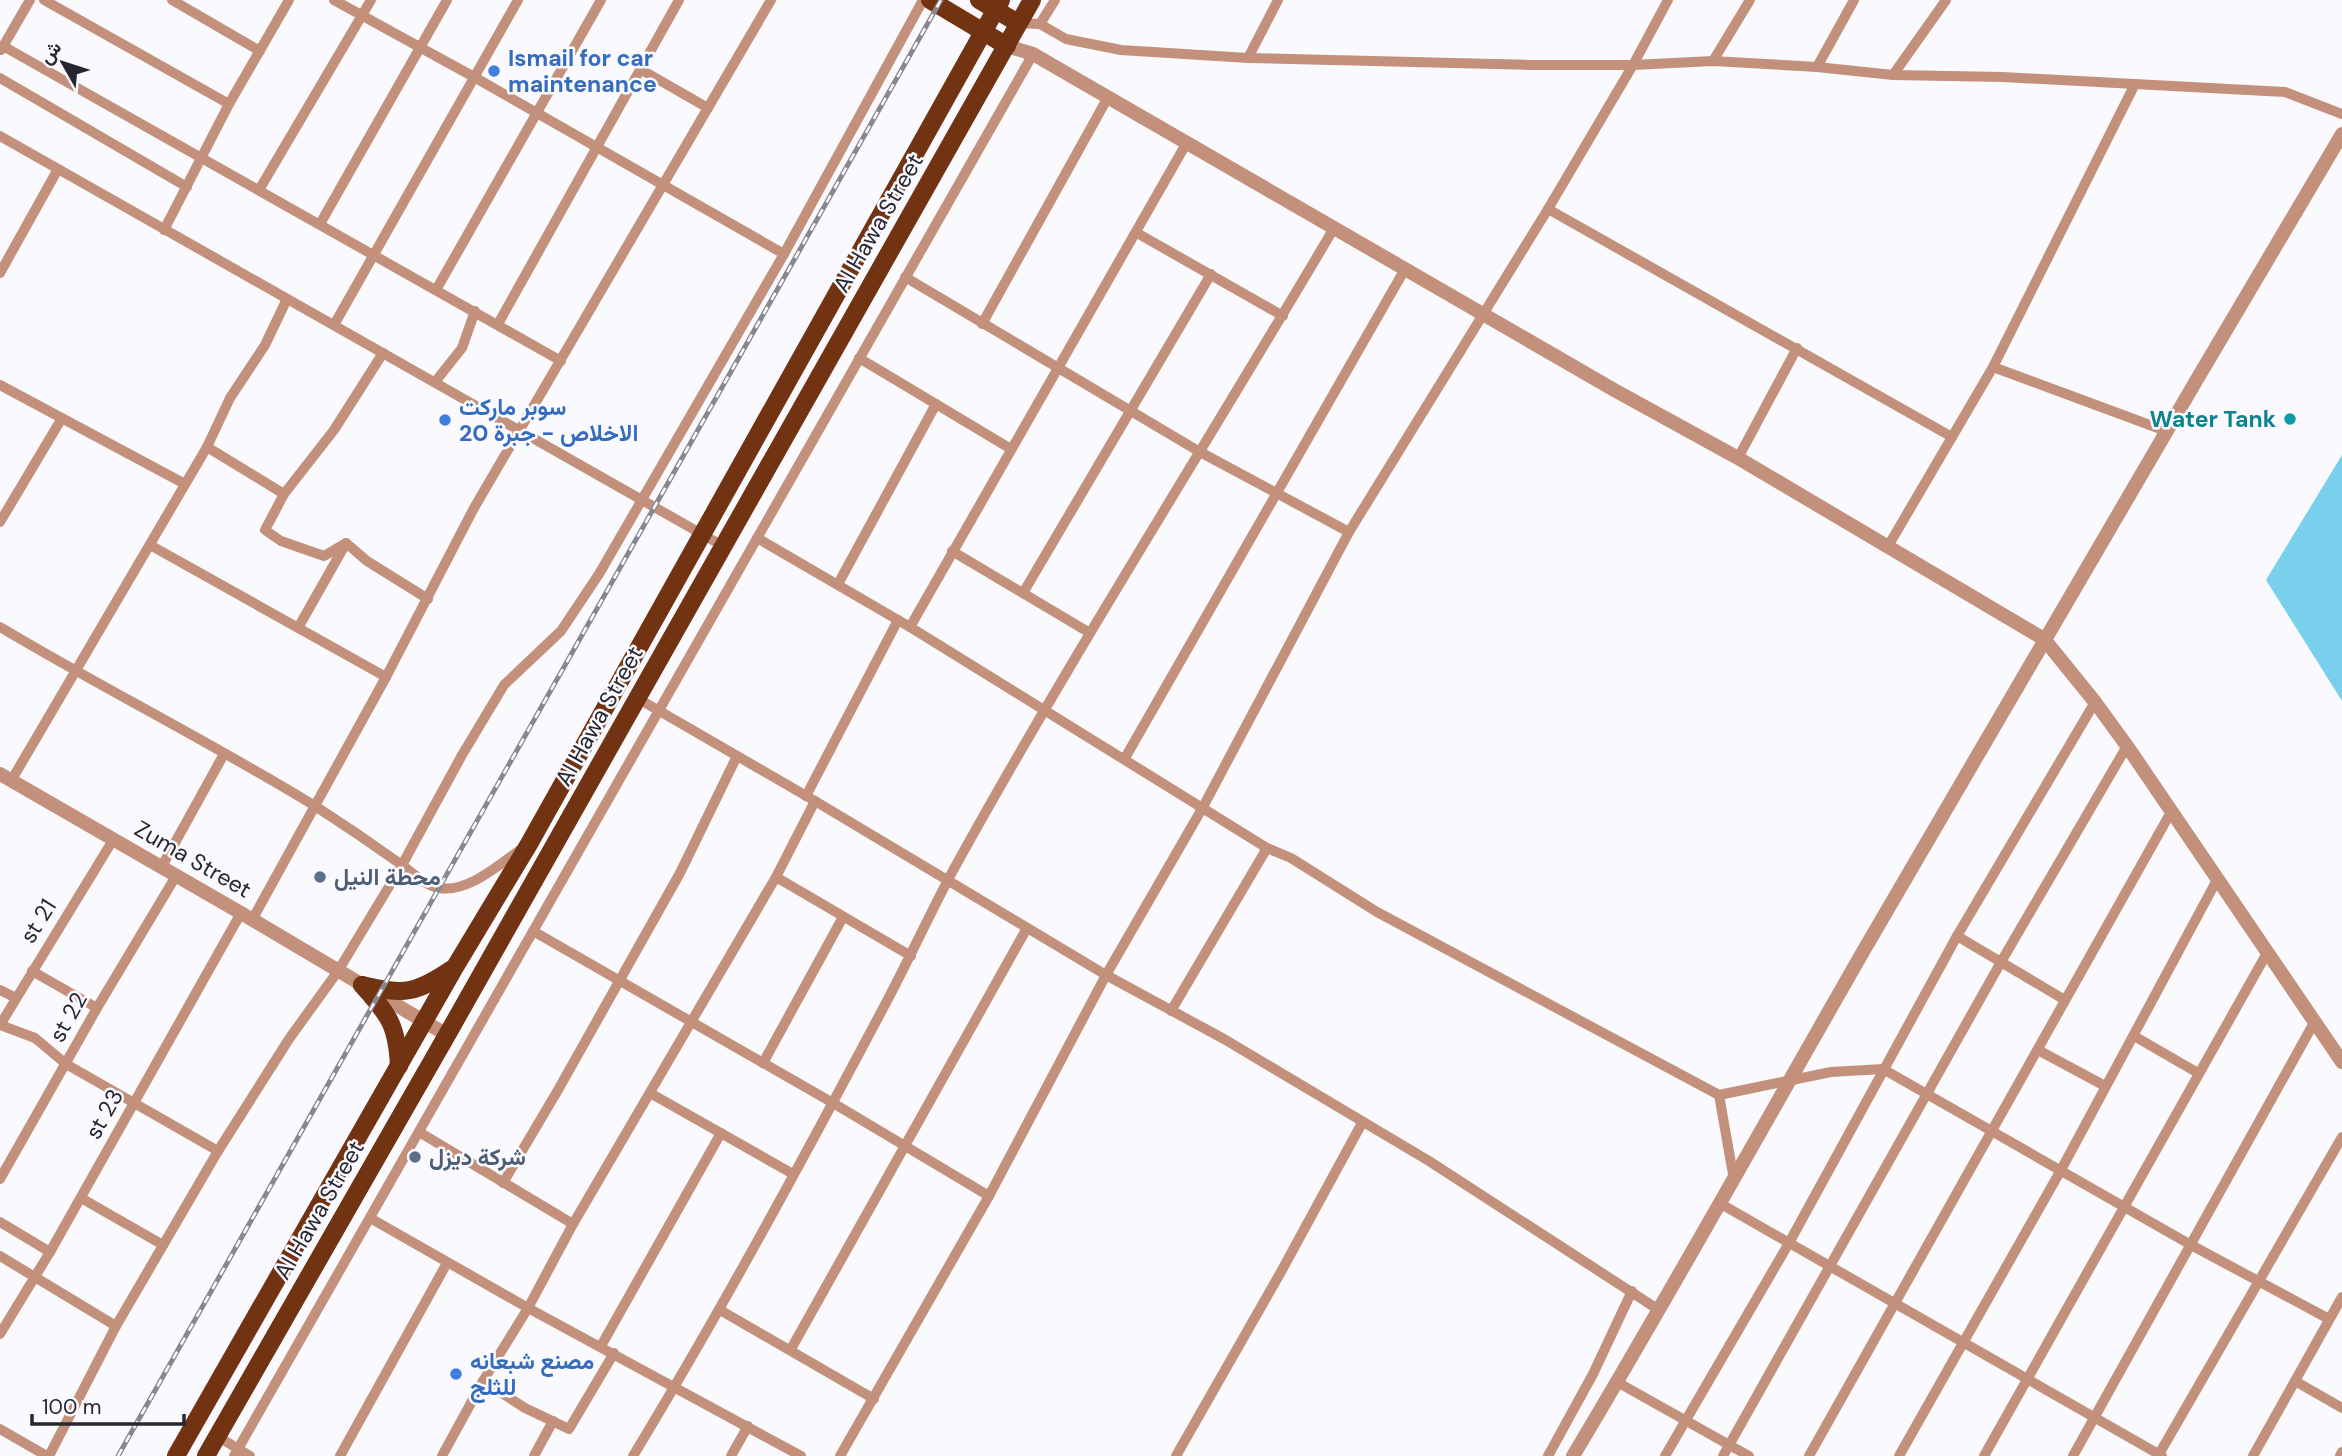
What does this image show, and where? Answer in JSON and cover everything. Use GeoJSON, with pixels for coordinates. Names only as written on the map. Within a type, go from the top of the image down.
{"type":"FeatureCollection","features":[{"type":"Feature","properties":{"kind":"highway"},"geometry":{"type":"LineString","coordinates":[[930,0],[1007,46]]}},
{"type":"Feature","properties":{"kind":"highway"},"geometry":{"type":"LineString","coordinates":[[979,0],[999,4],[1018,23]]}},
{"type":"Feature","properties":{"kind":"highway","name":"Al Hawa Street"},"geometry":{"type":"LineString","coordinates":[[206,1456],[1032,0]]}},
{"type":"Feature","properties":{"kind":"highway","name":"Al Hawa Street"},"geometry":{"type":"LineString","coordinates":[[176,1456],[455,967],[529,844],[999,4]]}},
{"type":"Feature","properties":{"kind":"highway"},"geometry":{"type":"LineString","coordinates":[[362,985],[382,990],[410,991],[431,984],[455,967]]}},
{"type":"Feature","properties":{"kind":"highway"},"geometry":{"type":"LineString","coordinates":[[362,985],[393,1026],[398,1042],[400,1066]]}},
{"type":"Feature","properties":{"kind":"street"},"geometry":{"type":"LineString","coordinates":[[30,0],[2,49],[376,255],[561,361]]}},
{"type":"Feature","properties":{"kind":"street"},"geometry":{"type":"LineString","coordinates":[[44,0],[229,104]]}},
{"type":"Feature","properties":{"kind":"street"},"geometry":{"type":"LineString","coordinates":[[172,0],[260,51]]}},
{"type":"Feature","properties":{"kind":"street"},"geometry":{"type":"LineString","coordinates":[[164,230],[229,104],[289,0]]}},
{"type":"Feature","properties":{"kind":"street"},"geometry":{"type":"LineString","coordinates":[[334,0],[785,254]]}},
{"type":"Feature","properties":{"kind":"street"},"geometry":{"type":"LineString","coordinates":[[259,190],[371,0]]}},
{"type":"Feature","properties":{"kind":"street"},"geometry":{"type":"LineString","coordinates":[[320,224],[447,0]]}},
{"type":"Feature","properties":{"kind":"street"},"geometry":{"type":"LineString","coordinates":[[334,325],[518,0]]}},
{"type":"Feature","properties":{"kind":"street"},"geometry":{"type":"LineString","coordinates":[[436,290],[601,0]]}},
{"type":"Feature","properties":{"kind":"street"},"geometry":{"type":"LineString","coordinates":[[498,324],[679,0]]}},
{"type":"Feature","properties":{"kind":"street"},"geometry":{"type":"LineString","coordinates":[[0,1429],[48,1456],[116,1326],[218,1151],[289,1039],[338,971],[402,865],[504,685],[561,631],[600,573],[785,254],[923,0]]}},
{"type":"Feature","properties":{"kind":"street"},"geometry":{"type":"LineString","coordinates":[[1040,24],[1055,0]]}},
{"type":"Feature","properties":{"kind":"street"},"geometry":{"type":"LineString","coordinates":[[1248,58],[1278,0]]}},
{"type":"Feature","properties":{"kind":"street"},"geometry":{"type":"LineString","coordinates":[[840,1456],[989,1196],[1106,975],[1203,807],[1349,533],[1548,209],[1668,0]]}},
{"type":"Feature","properties":{"kind":"street"},"geometry":{"type":"LineString","coordinates":[[1713,61],[1750,0]]}},
{"type":"Feature","properties":{"kind":"street"},"geometry":{"type":"LineString","coordinates":[[1817,66],[1854,0]]}},
{"type":"Feature","properties":{"kind":"street"},"geometry":{"type":"LineString","coordinates":[[1893,75],[1946,0]]}},
{"type":"Feature","properties":{"kind":"street","name":"st 23"},"geometry":{"type":"LineString","coordinates":[[0,1334],[134,1104],[315,806],[428,599],[474,508],[769,1]]}},
{"type":"Feature","properties":{"kind":"street"},"geometry":{"type":"LineString","coordinates":[[1018,23],[1040,24],[1066,39],[1121,50],[1248,58],[1532,65],[1633,65],[1713,61],[1817,66],[1893,75],[2003,77],[2285,92],[2342,114]]}},
{"type":"Feature","properties":{"kind":"street"},"geometry":{"type":"LineString","coordinates":[[1007,46],[1032,54],[1699,439],[1738,458],[2044,639],[2127,746],[2342,1062]]}},
{"type":"Feature","properties":{"kind":"street"},"geometry":{"type":"LineString","coordinates":[[236,1453],[1032,54]]}},
{"type":"Feature","properties":{"kind":"street"},"geometry":{"type":"LineString","coordinates":[[640,69],[708,108]]}},
{"type":"Feature","properties":{"kind":"street"},"geometry":{"type":"LineString","coordinates":[[0,78],[187,187]]}},
{"type":"Feature","properties":{"kind":"street"},"geometry":{"type":"LineString","coordinates":[[1887,548],[1993,367],[2135,84]]}},
{"type":"Feature","properties":{"kind":"street"},"geometry":{"type":"LineString","coordinates":[[982,324],[1107,99]]}},
{"type":"Feature","properties":{"kind":"street"},"geometry":{"type":"LineString","coordinates":[[1573,1456],[1660,1310],[2165,431],[2336,155],[2342,134]]}},
{"type":"Feature","properties":{"kind":"street"},"geometry":{"type":"LineString","coordinates":[[0,136],[723,546]]}},
{"type":"Feature","properties":{"kind":"street"},"geometry":{"type":"LineString","coordinates":[[910,627],[1186,144]]}},
{"type":"Feature","properties":{"kind":"street"},"geometry":{"type":"LineString","coordinates":[[0,272],[58,169]]}},
{"type":"Feature","properties":{"kind":"street"},"geometry":{"type":"LineString","coordinates":[[1548,209],[1952,437]]}},
{"type":"Feature","properties":{"kind":"street"},"geometry":{"type":"LineString","coordinates":[[633,1456],[720,1310],[911,956],[948,880],[1044,710],[1334,228]]}},
{"type":"Feature","properties":{"kind":"street"},"geometry":{"type":"LineString","coordinates":[[1137,233],[1283,316]]}},
{"type":"Feature","properties":{"kind":"street"},"geometry":{"type":"LineString","coordinates":[[1125,758],[1405,269]]}},
{"type":"Feature","properties":{"kind":"street"},"geometry":{"type":"LineString","coordinates":[[1023,593],[1210,274]]}},
{"type":"Feature","properties":{"kind":"street"},"geometry":{"type":"LineString","coordinates":[[905,277],[1200,452],[1349,533]]}},
{"type":"Feature","properties":{"kind":"street"},"geometry":{"type":"LineString","coordinates":[[6,778],[76,672],[206,447],[230,398],[265,345],[287,299]]}},
{"type":"Feature","properties":{"kind":"street"},"geometry":{"type":"LineString","coordinates":[[435,382],[461,348],[475,311]]}},
{"type":"Feature","properties":{"kind":"street"},"geometry":{"type":"LineString","coordinates":[[1738,458],[1797,348]]}},
{"type":"Feature","properties":{"kind":"street"},"geometry":{"type":"LineString","coordinates":[[346,543],[324,556],[281,541],[265,530],[284,494],[334,430],[383,353]]}},
{"type":"Feature","properties":{"kind":"street"},"geometry":{"type":"LineString","coordinates":[[859,358],[1011,449]]}},
{"type":"Feature","properties":{"kind":"street"},"geometry":{"type":"LineString","coordinates":[[1993,367],[2165,431]]}},
{"type":"Feature","properties":{"kind":"street"},"geometry":{"type":"LineString","coordinates":[[0,385],[185,484]]}},
{"type":"Feature","properties":{"kind":"street"},"geometry":{"type":"LineString","coordinates":[[838,584],[936,404]]}},
{"type":"Feature","properties":{"kind":"street"},"geometry":{"type":"LineString","coordinates":[[0,522],[62,418]]}},
{"type":"Feature","properties":{"kind":"street"},"geometry":{"type":"LineString","coordinates":[[206,447],[284,494]]}},
{"type":"Feature","properties":{"kind":"street"},"geometry":{"type":"LineString","coordinates":[[757,538],[910,627],[1267,848],[1291,858],[1377,912],[1719,1095],[1831,1072],[1883,1069],[2191,1245],[2329,1320]]}},
{"type":"Feature","properties":{"kind":"street"},"geometry":{"type":"LineString","coordinates":[[346,543],[367,561],[428,599]]}},
{"type":"Feature","properties":{"kind":"street"},"geometry":{"type":"LineString","coordinates":[[298,628],[346,543]]}},
{"type":"Feature","properties":{"kind":"street"},"geometry":{"type":"LineString","coordinates":[[150,545],[386,677]]}},
{"type":"Feature","properties":{"kind":"street"},"geometry":{"type":"LineString","coordinates":[[952,551],[1090,633]]}},
{"type":"Feature","properties":{"kind":"street"},"geometry":{"type":"LineString","coordinates":[[442,1456],[483,1381],[528,1308],[573,1224],[776,877],[811,798],[898,620]]}},
{"type":"Feature","properties":{"kind":"street"},"geometry":{"type":"LineString","coordinates":[[0,627],[315,806],[418,878],[438,888],[470,883],[489,873],[529,844]]}},
{"type":"Feature","properties":{"kind":"street"},"geometry":{"type":"LineString","coordinates":[[637,698],[811,798],[1106,975],[1224,1039],[1429,1161],[1660,1310]]}},
{"type":"Feature","properties":{"kind":"street"},"geometry":{"type":"LineString","coordinates":[[1665,1456],[1789,1243],[1956,936],[2095,702]]}},
{"type":"Feature","properties":{"kind":"street"},"geometry":{"type":"LineString","coordinates":[[1724,1456],[2001,962],[2127,746]]}},
{"type":"Feature","properties":{"kind":"street"},"geometry":{"type":"LineString","coordinates":[[161,867],[224,754]]}},
{"type":"Feature","properties":{"kind":"street"},"geometry":{"type":"LineString","coordinates":[[503,1183],[680,873],[737,756]]}},
{"type":"Feature","properties":{"kind":"street","name":"Zuma Street"},"geometry":{"type":"LineString","coordinates":[[6,778],[247,916],[447,1035]]}},
{"type":"Feature","properties":{"kind":"street"},"geometry":{"type":"LineString","coordinates":[[1809,1456],[2171,812]]}},
{"type":"Feature","properties":{"kind":"street","name":"st 21"},"geometry":{"type":"LineString","coordinates":[[0,1025],[113,840]]}},
{"type":"Feature","properties":{"kind":"street"},"geometry":{"type":"LineString","coordinates":[[1171,1011],[1267,848]]}},
{"type":"Feature","properties":{"kind":"street","name":"st 22"},"geometry":{"type":"LineString","coordinates":[[0,1179],[176,876]]}},
{"type":"Feature","properties":{"kind":"street"},"geometry":{"type":"LineString","coordinates":[[776,877],[911,956]]}},
{"type":"Feature","properties":{"kind":"street"},"geometry":{"type":"LineString","coordinates":[[1899,1456],[2061,1170],[2218,878]]}},
{"type":"Feature","properties":{"kind":"street"},"geometry":{"type":"LineString","coordinates":[[763,1062],[843,916]]}},
{"type":"Feature","properties":{"kind":"street"},"geometry":{"type":"LineString","coordinates":[[791,1349],[1027,928]]}},
{"type":"Feature","properties":{"kind":"street"},"geometry":{"type":"LineString","coordinates":[[533,931],[906,1145],[989,1196]]}},
{"type":"Feature","properties":{"kind":"street"},"geometry":{"type":"LineString","coordinates":[[1956,936],[2065,1000]]}},
{"type":"Feature","properties":{"kind":"street"},"geometry":{"type":"LineString","coordinates":[[1984,1456],[2267,953]]}},
{"type":"Feature","properties":{"kind":"street"},"geometry":{"type":"LineString","coordinates":[[32,971],[97,1008]]}},
{"type":"Feature","properties":{"kind":"street"},"geometry":{"type":"LineString","coordinates":[[0,990],[16,998]]}},
{"type":"Feature","properties":{"kind":"street"},"geometry":{"type":"LineString","coordinates":[[2073,1456],[2315,1021]]}},
{"type":"Feature","properties":{"kind":"street"},"geometry":{"type":"LineString","coordinates":[[0,1025],[34,1038],[66,1064],[218,1151]]}},
{"type":"Feature","properties":{"kind":"street"},"geometry":{"type":"LineString","coordinates":[[2134,1036],[2198,1073]]}},
{"type":"Feature","properties":{"kind":"street"},"geometry":{"type":"LineString","coordinates":[[2038,1050],[2105,1086]]}},
{"type":"Feature","properties":{"kind":"street"},"geometry":{"type":"LineString","coordinates":[[650,1093],[793,1174]]}},
{"type":"Feature","properties":{"kind":"street"},"geometry":{"type":"LineString","coordinates":[[1719,1095],[1734,1180]]}},
{"type":"Feature","properties":{"kind":"street"},"geometry":{"type":"LineString","coordinates":[[1176,1456],[1362,1123]]}},
{"type":"Feature","properties":{"kind":"street"},"geometry":{"type":"LineString","coordinates":[[419,1132],[573,1224]]}},
{"type":"Feature","properties":{"kind":"street"},"geometry":{"type":"LineString","coordinates":[[601,1346],[721,1133]]}},
{"type":"Feature","properties":{"kind":"street"},"geometry":{"type":"LineString","coordinates":[[1721,1204],[2160,1456],[2342,1137]]}},
{"type":"Feature","properties":{"kind":"street"},"geometry":{"type":"LineString","coordinates":[[80,1198],[163,1245]]}},
{"type":"Feature","properties":{"kind":"street"},"geometry":{"type":"LineString","coordinates":[[370,1218],[528,1308],[801,1456]]}},
{"type":"Feature","properties":{"kind":"street"},"geometry":{"type":"LineString","coordinates":[[0,1222],[50,1252]]}},
{"type":"Feature","properties":{"kind":"street"},"geometry":{"type":"LineString","coordinates":[[0,1256],[116,1326]]}},
{"type":"Feature","properties":{"kind":"street"},"geometry":{"type":"LineString","coordinates":[[340,1456],[447,1263]]}},
{"type":"Feature","properties":{"kind":"street"},"geometry":{"type":"LineString","coordinates":[[1548,1456],[1593,1374],[1632,1291]]}},
{"type":"Feature","properties":{"kind":"street"},"geometry":{"type":"LineString","coordinates":[[2253,1456],[2342,1297]]}},
{"type":"Feature","properties":{"kind":"street"},"geometry":{"type":"LineString","coordinates":[[720,1310],[874,1399]]}},
{"type":"Feature","properties":{"kind":"street"},"geometry":{"type":"LineString","coordinates":[[483,1381],[525,1408],[569,1429],[614,1353]]}},
{"type":"Feature","properties":{"kind":"street"},"geometry":{"type":"LineString","coordinates":[[2295,1381],[2342,1408]]}},
{"type":"Feature","properties":{"kind":"street"},"geometry":{"type":"LineString","coordinates":[[1617,1382],[1749,1456]]}},
{"type":"Feature","properties":{"kind":"street"},"geometry":{"type":"LineString","coordinates":[[534,1456],[553,1421]]}},
{"type":"Feature","properties":{"kind":"street"},"geometry":{"type":"LineString","coordinates":[[731,1456],[748,1426]]}},
{"type":"Feature","properties":{"kind":"street"},"geometry":{"type":"LineString","coordinates":[[217,1436],[236,1453],[250,1456]]}},
{"type":"Feature","properties":{"kind":"water"},"geometry":{"type":"Polygon","coordinates":[[[2342,455],[2342,701],[2266,580],[2342,455]]]}},
{"type":"Feature","properties":{"kind":"railway"},"geometry":{"type":"LineString","coordinates":[[118,1456],[941,0]]}},
{"type":"Feature","properties":{"kind":"place","name":"Ismail for car maintenance"},"geometry":{"type":"Point","coordinates":[494,71]}},
{"type":"Feature","properties":{"kind":"place","name":"Water Tank"},"geometry":{"type":"Point","coordinates":[2290,419]}},
{"type":"Feature","properties":{"kind":"place","name":"سوبر ماركت الاخلاص - جبرة 20"},"geometry":{"type":"Point","coordinates":[445,420]}},
{"type":"Feature","properties":{"kind":"place","name":"محطة النيل"},"geometry":{"type":"Point","coordinates":[320,877]}},
{"type":"Feature","properties":{"kind":"place","name":"شركة ديزل"},"geometry":{"type":"Point","coordinates":[415,1157]}},
{"type":"Feature","properties":{"kind":"place","name":"مصنع شبعانه للثلج"},"geometry":{"type":"Point","coordinates":[456,1374]}}]}
